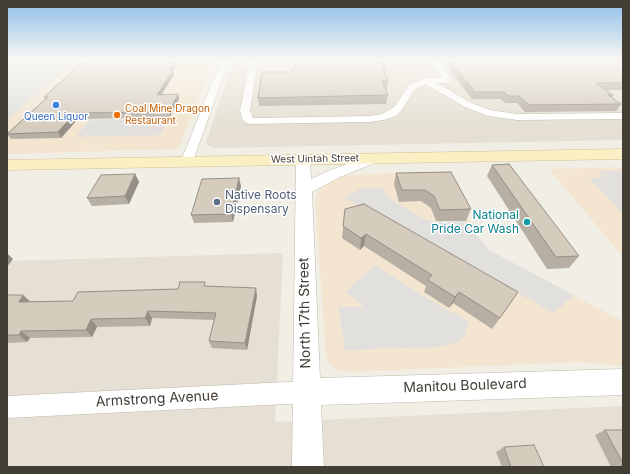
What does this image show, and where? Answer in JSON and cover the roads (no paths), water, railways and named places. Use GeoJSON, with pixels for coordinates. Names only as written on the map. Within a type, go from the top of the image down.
{"type":"FeatureCollection","features":[{"type":"Feature","properties":{"kind":"main road","name":"West Uintah Street"},"geometry":{"type":"LineString","coordinates":[[7,164],[623,154]]}},
{"type":"Feature","properties":{"kind":"street"},"geometry":{"type":"LineString","coordinates":[[187,161],[217,82]]}},
{"type":"Feature","properties":{"kind":"street"},"geometry":{"type":"LineString","coordinates":[[250,82],[245,111],[246,116],[250,120],[257,122],[369,119],[392,114],[398,109],[412,87],[423,82]]}},
{"type":"Feature","properties":{"kind":"street"},"geometry":{"type":"LineString","coordinates":[[428,82],[468,105],[488,113],[501,116],[623,116]]}},
{"type":"Feature","properties":{"kind":"street"},"geometry":{"type":"LineString","coordinates":[[303,190],[334,174],[375,158]]}},
{"type":"Feature","properties":{"kind":"street","name":"North 17th Street"},"geometry":{"type":"LineString","coordinates":[[303,159],[308,467]]}},
{"type":"Feature","properties":{"kind":"street","name":"Manitou Boulevard"},"geometry":{"type":"LineString","coordinates":[[307,392],[623,382]]}},
{"type":"Feature","properties":{"kind":"street","name":"Armstrong Avenue"},"geometry":{"type":"LineString","coordinates":[[7,407],[307,392]]}},
{"type":"Feature","properties":{"kind":"place","name":"Queen Liquor"},"geometry":{"type":"Point","coordinates":[56,105]}},
{"type":"Feature","properties":{"kind":"place","name":"Coal Mine Dragon Restaurant"},"geometry":{"type":"Point","coordinates":[117,115]}},
{"type":"Feature","properties":{"kind":"place","name":"Native Roots Dispensary"},"geometry":{"type":"Point","coordinates":[217,202]}},
{"type":"Feature","properties":{"kind":"place","name":"National Pride Car Wash"},"geometry":{"type":"Point","coordinates":[527,222]}}]}
